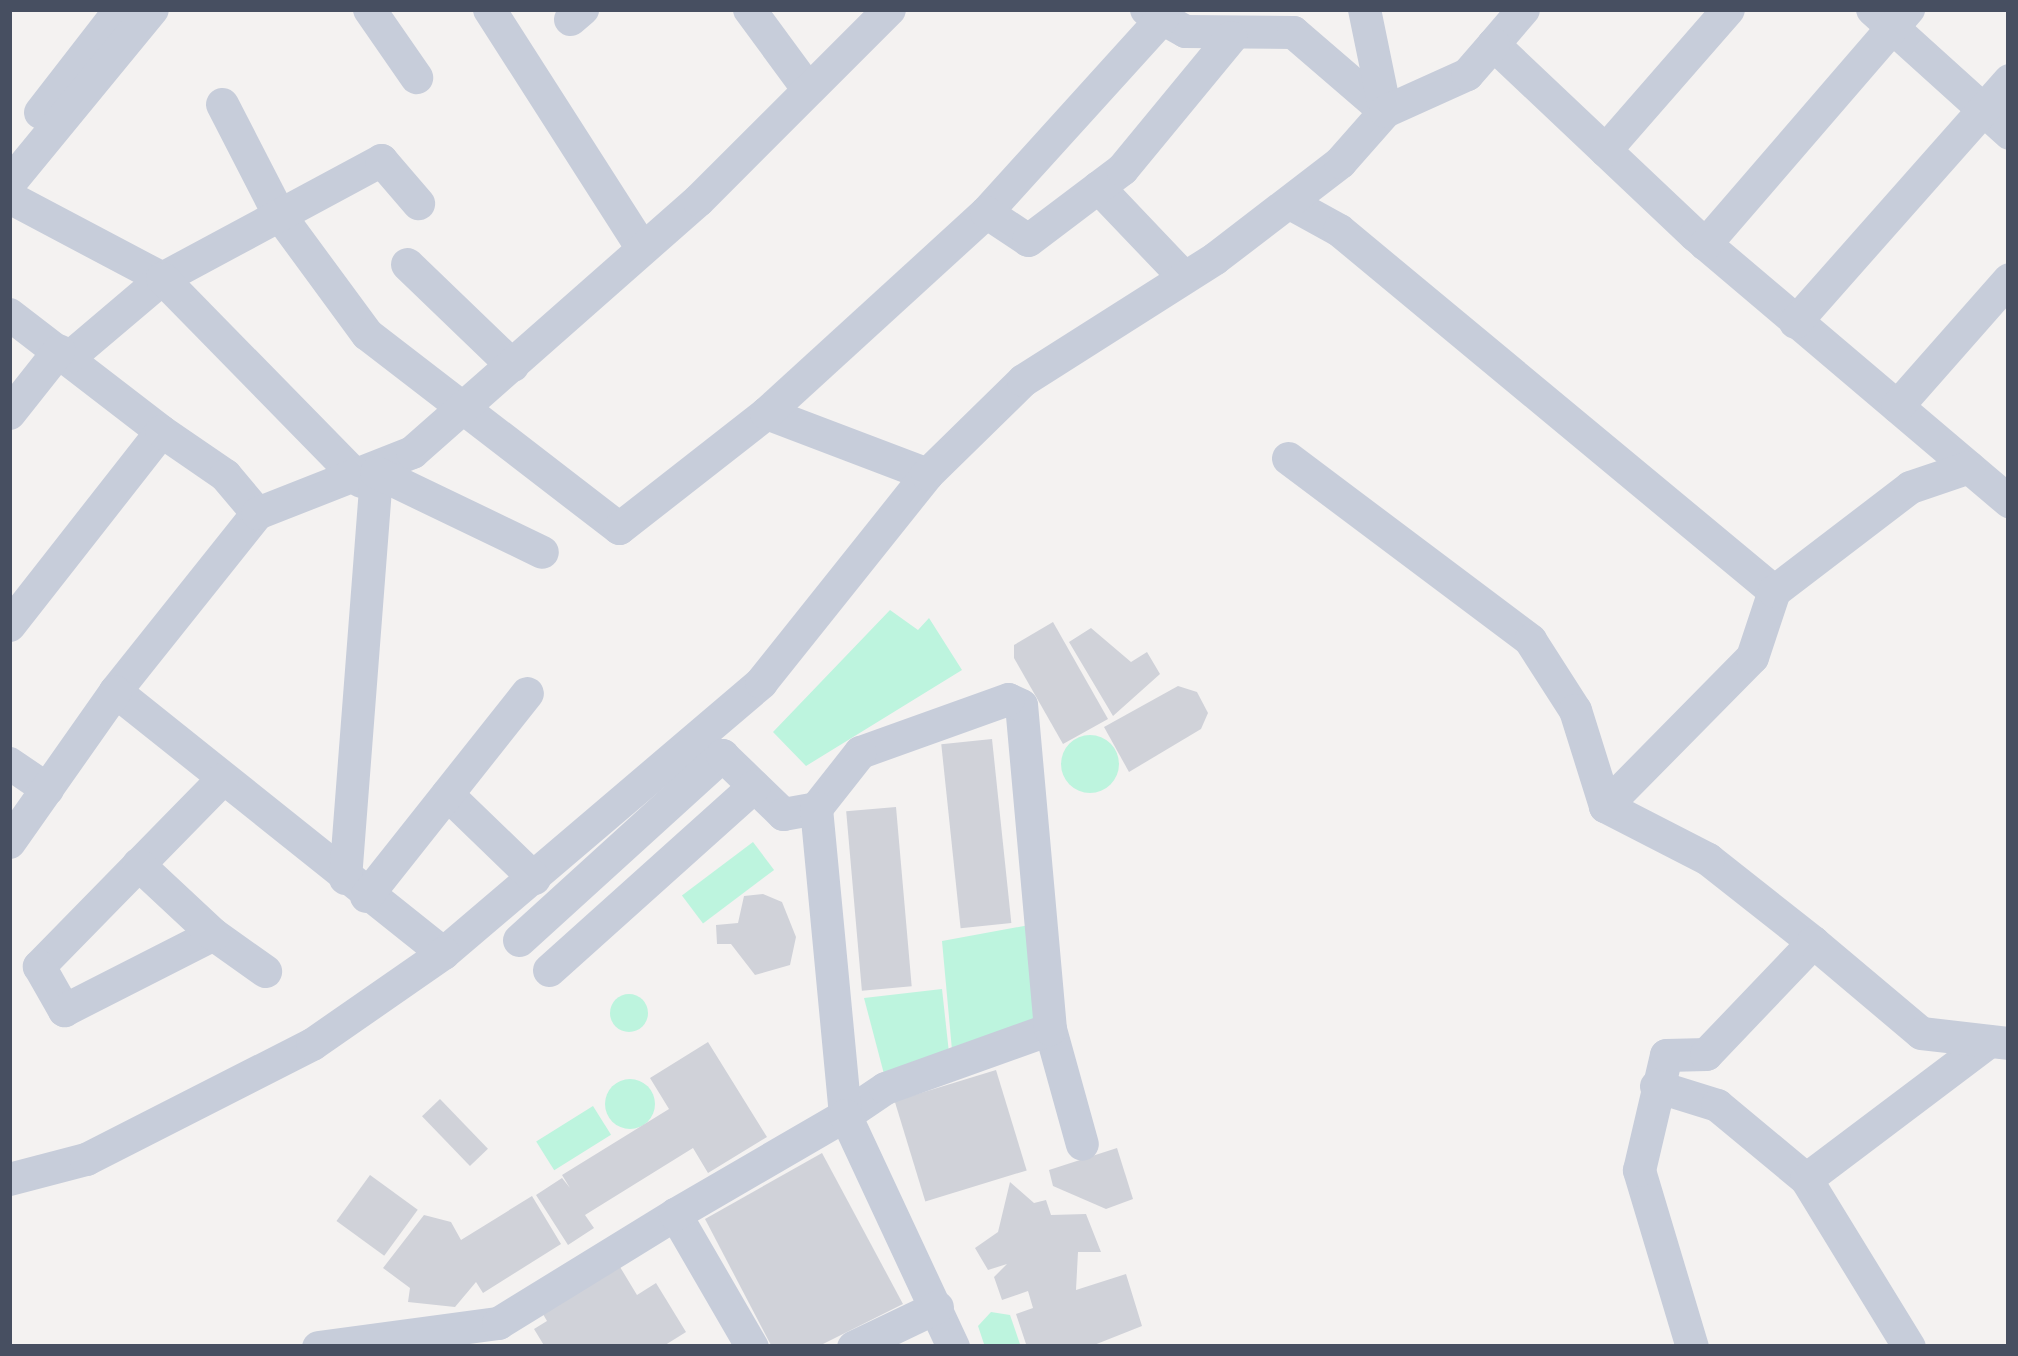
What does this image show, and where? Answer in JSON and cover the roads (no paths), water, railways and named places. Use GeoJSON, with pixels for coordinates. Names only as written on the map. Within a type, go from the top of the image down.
{"type":"FeatureCollection","features":[{"type":"Feature","properties":{"kind":"street"},"geometry":{"type":"LineString","coordinates":[[369,9],[416,77]]}},
{"type":"Feature","properties":{"kind":"street"},"geometry":{"type":"LineString","coordinates":[[489,9],[641,248]]}},
{"type":"Feature","properties":{"kind":"street"},"geometry":{"type":"LineString","coordinates":[[749,9],[807,88]]}},
{"type":"Feature","properties":{"kind":"street"},"geometry":{"type":"LineString","coordinates":[[9,842],[115,692],[257,513],[369,477],[457,412],[641,248],[889,9]]}},
{"type":"Feature","properties":{"kind":"street"},"geometry":{"type":"LineString","coordinates":[[1364,9],[1385,111]]}},
{"type":"Feature","properties":{"kind":"street"},"geometry":{"type":"LineString","coordinates":[[9,1179],[86,1159],[312,1044],[443,953],[761,682],[927,474],[1023,380],[1179,272],[1290,203],[1385,111],[1467,74],[1522,9]]}},
{"type":"Feature","properties":{"kind":"street"},"geometry":{"type":"LineString","coordinates":[[1605,150],[1728,9]]}},
{"type":"Feature","properties":{"kind":"street"},"geometry":{"type":"LineString","coordinates":[[9,151],[129,13]]}},
{"type":"Feature","properties":{"kind":"street"},"geometry":{"type":"LineString","coordinates":[[9,183],[129,13]]}},
{"type":"Feature","properties":{"kind":"street"},"geometry":{"type":"LineString","coordinates":[[222,104],[293,227],[367,334],[457,412],[619,528],[766,413],[986,212],[1154,13],[1231,37],[1293,32],[1385,111]]}},
{"type":"Feature","properties":{"kind":"street"},"geometry":{"type":"LineString","coordinates":[[1705,244],[1890,15],[2009,133]]}},
{"type":"Feature","properties":{"kind":"street"},"geometry":{"type":"LineString","coordinates":[[986,212],[1028,239],[1098,187],[1231,37]]}},
{"type":"Feature","properties":{"kind":"street"},"geometry":{"type":"LineString","coordinates":[[1493,44],[1705,244],[1987,475],[2009,501]]}},
{"type":"Feature","properties":{"kind":"street"},"geometry":{"type":"LineString","coordinates":[[1795,322],[2009,80]]}},
{"type":"Feature","properties":{"kind":"street"},"geometry":{"type":"LineString","coordinates":[[9,413],[64,354],[162,278],[293,227],[382,160],[418,203]]}},
{"type":"Feature","properties":{"kind":"street"},"geometry":{"type":"LineString","coordinates":[[1098,187],[1179,272]]}},
{"type":"Feature","properties":{"kind":"street"},"geometry":{"type":"LineString","coordinates":[[9,197],[162,278],[369,477],[542,552]]}},
{"type":"Feature","properties":{"kind":"street"},"geometry":{"type":"LineString","coordinates":[[1290,203],[1339,230],[1774,591]]}},
{"type":"Feature","properties":{"kind":"street"},"geometry":{"type":"LineString","coordinates":[[406,264],[512,364]]}},
{"type":"Feature","properties":{"kind":"street"},"geometry":{"type":"LineString","coordinates":[[1898,406],[2009,280]]}},
{"type":"Feature","properties":{"kind":"street"},"geometry":{"type":"LineString","coordinates":[[9,314],[225,475],[257,513]]}},
{"type":"Feature","properties":{"kind":"street"},"geometry":{"type":"LineString","coordinates":[[766,413],[927,474]]}},
{"type":"Feature","properties":{"kind":"street"},"geometry":{"type":"LineString","coordinates":[[9,625],[160,430]]}},
{"type":"Feature","properties":{"kind":"street"},"geometry":{"type":"LineString","coordinates":[[1288,458],[1530,640],[1575,710],[1605,806],[1708,859],[1921,1033],[1999,1042]]}},
{"type":"Feature","properties":{"kind":"street"},"geometry":{"type":"LineString","coordinates":[[1605,806],[1752,657],[1774,591],[1910,487],[1987,475]]}},
{"type":"Feature","properties":{"kind":"street"},"geometry":{"type":"LineString","coordinates":[[356,887],[369,477]]}},
{"type":"Feature","properties":{"kind":"street"},"geometry":{"type":"LineString","coordinates":[[115,692],[443,953]]}},
{"type":"Feature","properties":{"kind":"street"},"geometry":{"type":"LineString","coordinates":[[356,887],[447,794],[527,693]]}},
{"type":"Feature","properties":{"kind":"street"},"geometry":{"type":"LineString","coordinates":[[518,940],[722,755],[782,814],[816,808],[860,752],[964,710],[1022,705],[1051,1029],[1082,1144]]}},
{"type":"Feature","properties":{"kind":"street"},"geometry":{"type":"LineString","coordinates":[[9,763],[47,789]]}},
{"type":"Feature","properties":{"kind":"street"},"geometry":{"type":"LineString","coordinates":[[213,934],[64,1010],[39,966],[222,778]]}},
{"type":"Feature","properties":{"kind":"street"},"geometry":{"type":"LineString","coordinates":[[549,970],[754,786]]}},
{"type":"Feature","properties":{"kind":"street"},"geometry":{"type":"LineString","coordinates":[[447,794],[534,878]]}},
{"type":"Feature","properties":{"kind":"street"},"geometry":{"type":"LineString","coordinates":[[816,808],[845,1115],[953,1347]]}},
{"type":"Feature","properties":{"kind":"street"},"geometry":{"type":"LineString","coordinates":[[138,865],[213,934],[265,971]]}},
{"type":"Feature","properties":{"kind":"street"},"geometry":{"type":"LineString","coordinates":[[1692,1347],[1639,1170],[1666,1055],[1706,1054],[1813,942]]}},
{"type":"Feature","properties":{"kind":"street"},"geometry":{"type":"LineString","coordinates":[[318,1347],[498,1323],[885,1088],[1051,1029]]}},
{"type":"Feature","properties":{"kind":"street"},"geometry":{"type":"LineString","coordinates":[[1806,1178],[1999,1042]]}},
{"type":"Feature","properties":{"kind":"street"},"geometry":{"type":"LineString","coordinates":[[1657,1086],[1717,1105],[1806,1178],[1909,1347]]}},
{"type":"Feature","properties":{"kind":"street"},"geometry":{"type":"LineString","coordinates":[[674,1214],[752,1347]]}},
{"type":"Feature","properties":{"kind":"street"},"geometry":{"type":"LineString","coordinates":[[853,1347],[938,1307]]}}]}
